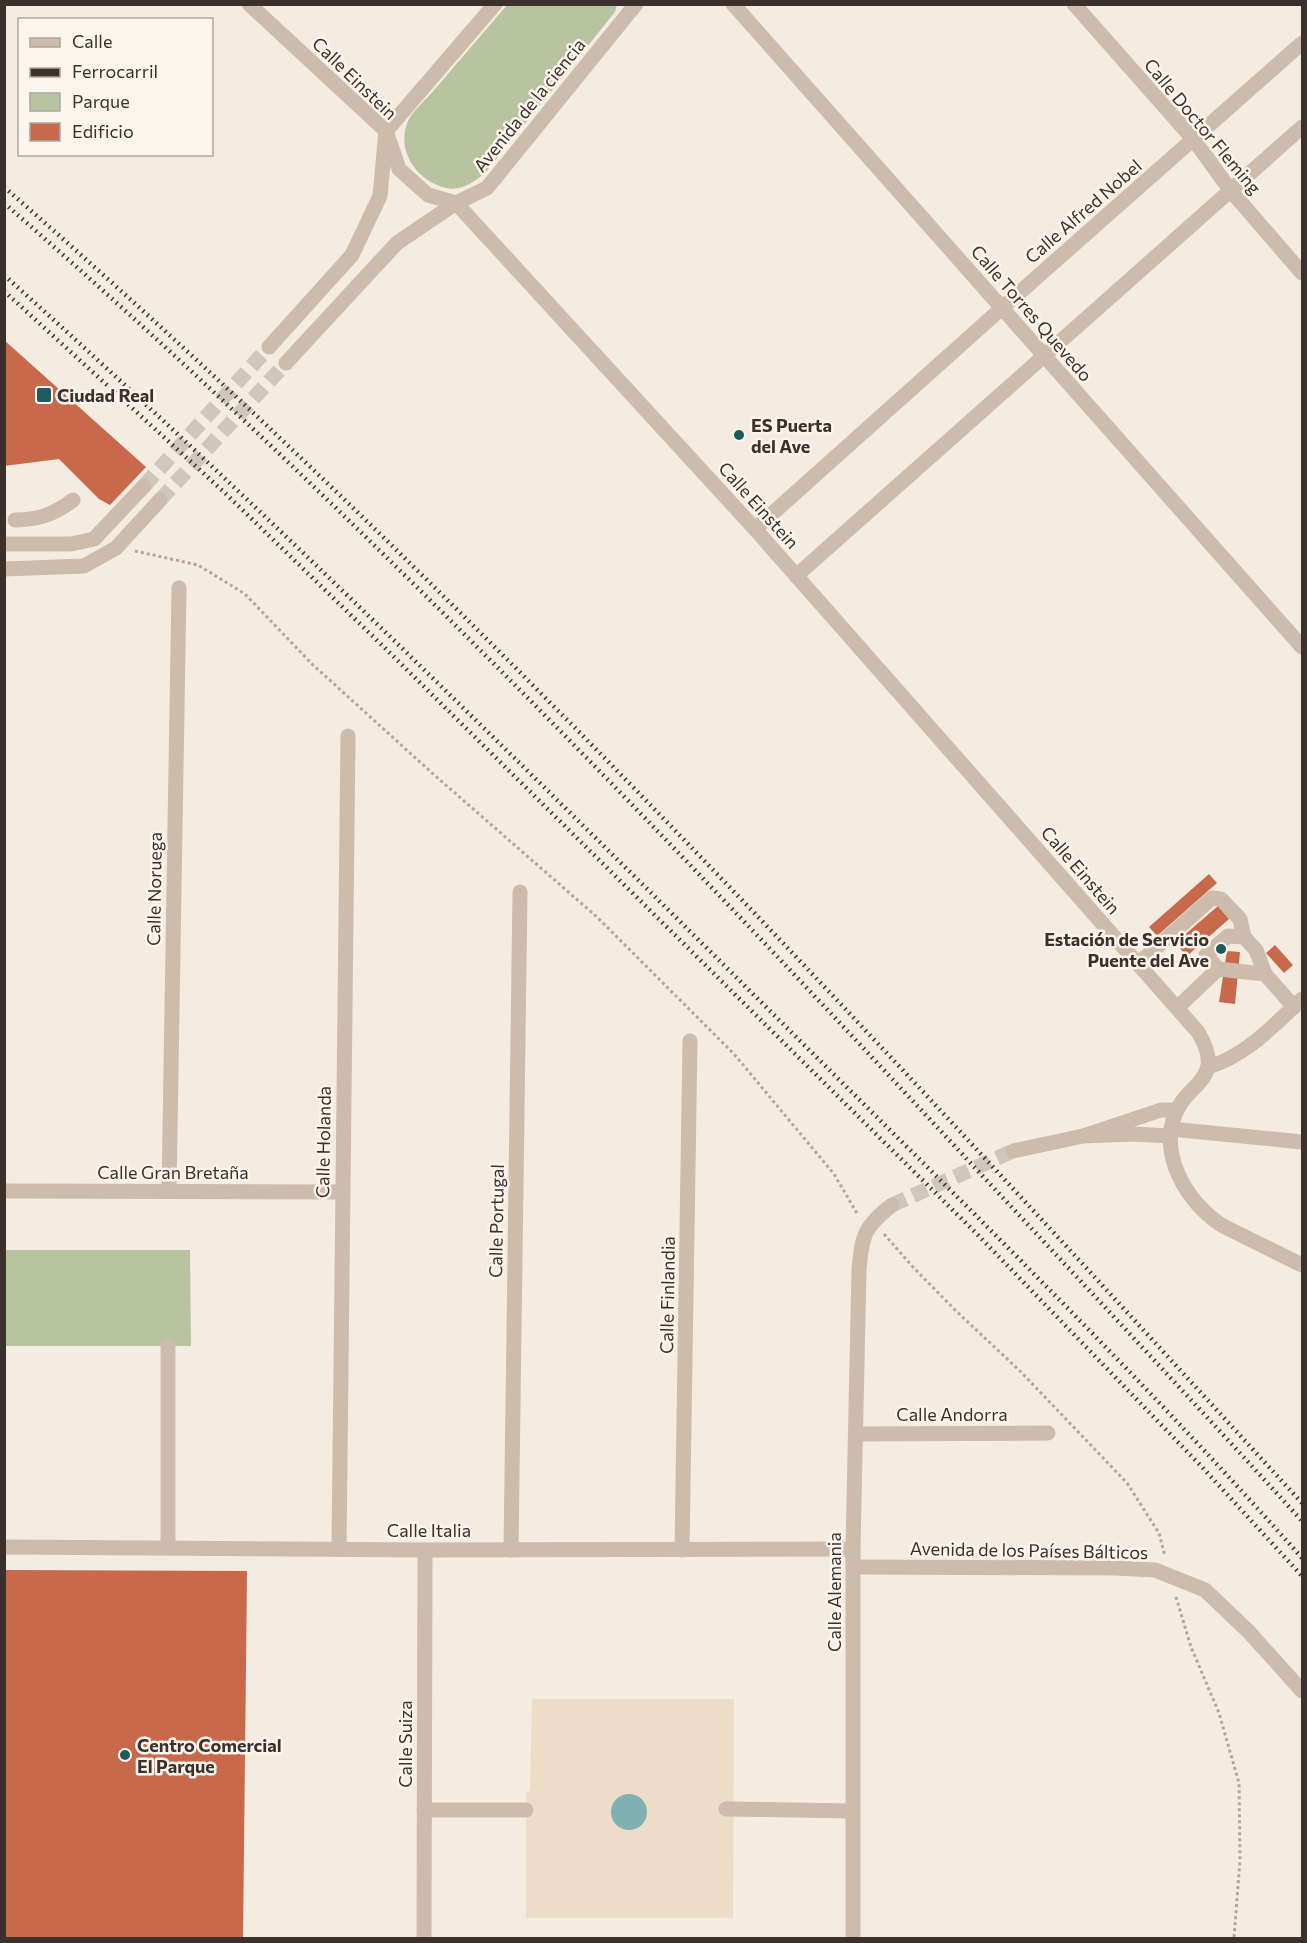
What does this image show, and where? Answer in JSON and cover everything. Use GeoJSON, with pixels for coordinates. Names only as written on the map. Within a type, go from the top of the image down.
{"type":"FeatureCollection","features":[{"type":"Feature","properties":{"kind":"street","name":"Calle Einstein"},"geometry":{"type":"LineString","coordinates":[[249,4],[386,131],[399,169],[428,195],[456,203],[755,529],[1177,1008],[1205,1044],[1208,1066]]}},
{"type":"Feature","properties":{"kind":"street"},"geometry":{"type":"LineString","coordinates":[[269,347],[352,255],[380,196],[386,131],[495,4]]}},
{"type":"Feature","properties":{"kind":"street","name":"Avenida de la ciencia"},"geometry":{"type":"LineString","coordinates":[[286,363],[397,243],[456,203],[487,188],[636,4]]}},
{"type":"Feature","properties":{"kind":"street","name":"Calle Torres Quevedo"},"geometry":{"type":"LineString","coordinates":[[733,4],[1302,647]]}},
{"type":"Feature","properties":{"kind":"street","name":"Calle Doctor Fleming"},"geometry":{"type":"LineString","coordinates":[[1074,4],[1194,140],[1231,191],[1302,273]]}},
{"type":"Feature","properties":{"kind":"street","name":"Calle Alfred Nobel"},"geometry":{"type":"LineString","coordinates":[[755,529],[1302,43]]}},
{"type":"Feature","properties":{"kind":"street"},"geometry":{"type":"LineString","coordinates":[[796,576],[1302,127]]}},
{"type":"Feature","properties":{"kind":"street"},"geometry":{"type":"LineString","coordinates":[[4,544],[71,544],[94,538],[144,486]]}},
{"type":"Feature","properties":{"kind":"street"},"geometry":{"type":"LineString","coordinates":[[8,522],[47,516],[73,500]]}},
{"type":"Feature","properties":{"kind":"street"},"geometry":{"type":"LineString","coordinates":[[4,569],[84,566],[116,548],[160,500]]}},
{"type":"Feature","properties":{"kind":"street","name":"Calle Noruega"},"geometry":{"type":"LineString","coordinates":[[169,1191],[179,588]]}},
{"type":"Feature","properties":{"kind":"street","name":"Calle Holanda"},"geometry":{"type":"LineString","coordinates":[[339,1549],[348,736]]}},
{"type":"Feature","properties":{"kind":"street","name":"Calle Portugal"},"geometry":{"type":"LineString","coordinates":[[512,1550],[520,892]]}},
{"type":"Feature","properties":{"kind":"street"},"geometry":{"type":"LineString","coordinates":[[1138,964],[1212,898],[1221,899],[1240,919],[1244,937],[1256,950],[1265,974],[1298,1003],[1234,1057],[1208,1066],[1176,1110],[1171,1132],[1171,1152],[1185,1190],[1198,1206],[1218,1223],[1302,1265]]}},
{"type":"Feature","properties":{"kind":"street"},"geometry":{"type":"LineString","coordinates":[[1244,937],[1228,936],[1206,955],[1218,969],[1265,974]]}},
{"type":"Feature","properties":{"kind":"street"},"geometry":{"type":"LineString","coordinates":[[1177,1008],[1218,969]]}},
{"type":"Feature","properties":{"kind":"street","name":"Calle Finlandia"},"geometry":{"type":"LineString","coordinates":[[682,1550],[690,1041]]}},
{"type":"Feature","properties":{"kind":"street"},"geometry":{"type":"LineString","coordinates":[[1013,1151],[1083,1136],[1161,1110],[1176,1110]]}},
{"type":"Feature","properties":{"kind":"street"},"geometry":{"type":"LineString","coordinates":[[1083,1136],[1171,1132],[1302,1142]]}},
{"type":"Feature","properties":{"kind":"street","name":"Calle Gran Bretaña"},"geometry":{"type":"LineString","coordinates":[[4,1191],[342,1192]]}},
{"type":"Feature","properties":{"kind":"street"},"geometry":{"type":"LineString","coordinates":[[866,1230],[892,1205]]}},
{"type":"Feature","properties":{"kind":"street","name":"Calle Alemania"},"geometry":{"type":"LineString","coordinates":[[853,1938],[853,1550],[861,1247],[866,1230]]}},
{"type":"Feature","properties":{"kind":"street"},"geometry":{"type":"LineString","coordinates":[[168,1346],[168,1548]]}},
{"type":"Feature","properties":{"kind":"street","name":"Calle Andorra"},"geometry":{"type":"LineString","coordinates":[[856,1434],[1048,1433]]}},
{"type":"Feature","properties":{"kind":"street","name":"Calle Italia"},"geometry":{"type":"LineString","coordinates":[[4,1547],[853,1550]]}},
{"type":"Feature","properties":{"kind":"street","name":"Calle Suiza"},"geometry":{"type":"LineString","coordinates":[[424,1938],[425,1550]]}},
{"type":"Feature","properties":{"kind":"street","name":"Avenida de los Países Bálticos"},"geometry":{"type":"LineString","coordinates":[[853,1567],[1155,1570],[1205,1590],[1249,1632],[1302,1691]]}},
{"type":"Feature","properties":{"kind":"street"},"geometry":{"type":"LineString","coordinates":[[726,1809],[853,1811]]}},
{"type":"Feature","properties":{"kind":"street"},"geometry":{"type":"LineString","coordinates":[[424,1810],[526,1810]]}},
{"type":"Feature","properties":{"kind":"path"},"geometry":{"type":"LineString","coordinates":[[116,548],[198,565],[245,594],[312,664],[432,773],[597,917],[734,1054],[834,1174],[866,1230]]}},
{"type":"Feature","properties":{"kind":"green space"},"geometry":{"type":"Polygon","coordinates":[[[507,5],[617,5],[615,12],[486,172],[463,187],[444,188],[420,174],[409,159],[404,140],[408,121],[507,5]]]}},
{"type":"Feature","properties":{"kind":"green space"},"geometry":{"type":"Polygon","coordinates":[[[4,1250],[190,1250],[191,1346],[5,1346],[4,1250]]]}},
{"type":"Feature","properties":{"kind":"shaded area"},"geometry":{"type":"Polygon","coordinates":[[[532,1699],[734,1699],[733,1918],[526,1918],[526,1792],[530,1791],[532,1699]]]}},
{"type":"Feature","properties":{"kind":"water"},"geometry":{"type":"Polygon","coordinates":[[[629,1794],[642,1799],[647,1812],[642,1825],[629,1830],[616,1825],[611,1812],[616,1799],[629,1794]]]}},
{"type":"Feature","properties":{"kind":"building","name":"Ciudad Real"},"geometry":{"type":"Polygon","coordinates":[[[4,340],[146,467],[110,505],[99,499],[59,459],[4,466],[4,340]]]}},
{"type":"Feature","properties":{"kind":"building"},"geometry":{"type":"Polygon","coordinates":[[[1209,874],[1217,883],[1157,936],[1149,927],[1209,874]]]}},
{"type":"Feature","properties":{"kind":"building"},"geometry":{"type":"Polygon","coordinates":[[[1218,906],[1229,919],[1187,956],[1175,943],[1218,906]]]}},
{"type":"Feature","properties":{"kind":"building"},"geometry":{"type":"Polygon","coordinates":[[[1275,945],[1293,965],[1284,973],[1266,953],[1275,945]]]}},
{"type":"Feature","properties":{"kind":"building"},"geometry":{"type":"Polygon","coordinates":[[[1227,951],[1240,952],[1235,1004],[1219,1002],[1227,951]]]}},
{"type":"Feature","properties":{"kind":"building","name":"Centro Comercial El Parque"},"geometry":{"type":"Polygon","coordinates":[[[4,1570],[247,1571],[243,1938],[4,1938],[4,1570]]]}},
{"type":"Feature","properties":{"kind":"tunnel"},"geometry":{"type":"LineString","coordinates":[[144,486],[269,347]]}},
{"type":"Feature","properties":{"kind":"tunnel"},"geometry":{"type":"LineString","coordinates":[[160,500],[286,363]]}},
{"type":"Feature","properties":{"kind":"tunnel"},"geometry":{"type":"LineString","coordinates":[[892,1205],[1013,1151]]}},
{"type":"Feature","properties":{"kind":"railway"},"geometry":{"type":"LineString","coordinates":[[4,187],[177,341],[345,500],[510,662],[831,994],[1302,1503]]}},
{"type":"Feature","properties":{"kind":"railway"},"geometry":{"type":"LineString","coordinates":[[4,203],[123,309],[356,527],[581,752],[801,982],[1302,1521]]}},
{"type":"Feature","properties":{"kind":"railway"},"geometry":{"type":"LineString","coordinates":[[4,275],[192,447],[649,890],[1096,1337],[1302,1558]]}},
{"type":"Feature","properties":{"kind":"railway"},"geometry":{"type":"LineString","coordinates":[[4,291],[225,493],[390,653],[975,1232],[1202,1467],[1302,1576]]}},
{"type":"Feature","properties":{"kind":"place","name":"Ciudad Real"},"geometry":{"type":"Point","coordinates":[44,395]}},
{"type":"Feature","properties":{"kind":"place","name":"ES Puerta del Ave"},"geometry":{"type":"Point","coordinates":[739,435]}},
{"type":"Feature","properties":{"kind":"place","name":"Estación de Servicio Puente del Ave"},"geometry":{"type":"Point","coordinates":[1221,949]}},
{"type":"Feature","properties":{"kind":"place","name":"Centro Comercial El Parque"},"geometry":{"type":"Point","coordinates":[125,1755]}}]}
